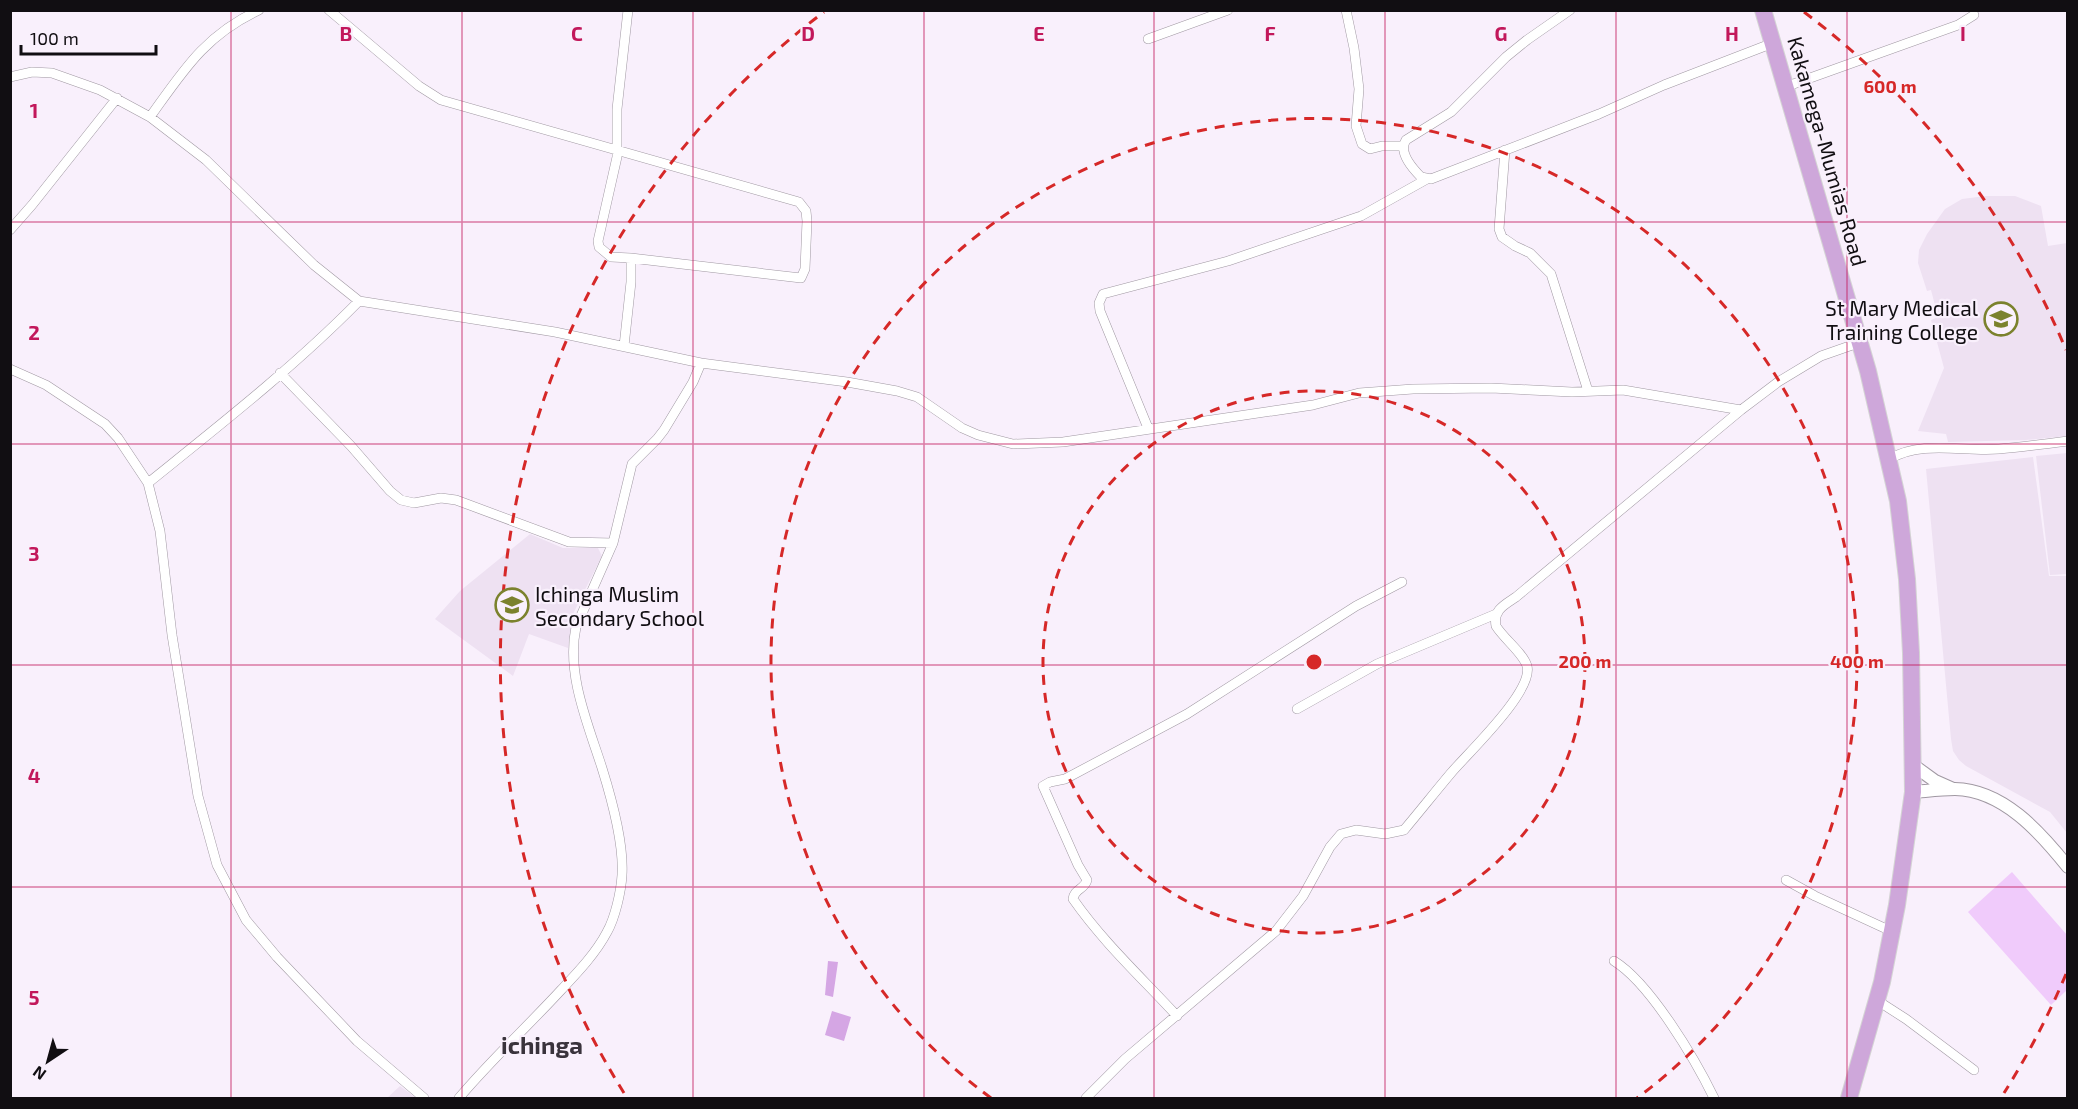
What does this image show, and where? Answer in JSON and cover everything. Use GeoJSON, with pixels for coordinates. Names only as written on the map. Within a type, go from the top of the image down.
{"type":"FeatureCollection","features":[{"type":"Feature","properties":{"kind":"highway","name":"Kakamega-Mumias Road"},"geometry":{"type":"LineString","coordinates":[[1763,10],[1861,342],[1890,459],[1898,501],[1907,579],[1912,792],[1893,932],[1878,1001],[1849,1098]]}},
{"type":"Feature","properties":{"kind":"street"},"geometry":{"type":"LineString","coordinates":[[150,117],[207,44],[230,25],[259,10]]}},
{"type":"Feature","properties":{"kind":"street"},"geometry":{"type":"LineString","coordinates":[[329,10],[419,86],[441,100],[617,151],[799,202],[806,212],[805,269],[801,278],[611,257],[599,247],[598,241],[616,164],[617,151],[617,109],[628,10]]}},
{"type":"Feature","properties":{"kind":"street"},"geometry":{"type":"LineString","coordinates":[[1148,39],[1228,10]]}},
{"type":"Feature","properties":{"kind":"street"},"geometry":{"type":"LineString","coordinates":[[1346,10],[1359,89],[1356,126],[1362,144],[1370,149],[1382,146],[1402,146]]}},
{"type":"Feature","properties":{"kind":"street"},"geometry":{"type":"LineString","coordinates":[[1427,179],[1417,174],[1403,152],[1402,146],[1406,140],[1451,112],[1506,57],[1570,10]]}},
{"type":"Feature","properties":{"kind":"street"},"geometry":{"type":"LineString","coordinates":[[1785,87],[1958,25],[1974,15]]}},
{"type":"Feature","properties":{"kind":"street"},"geometry":{"type":"LineString","coordinates":[[1148,428],[1100,311],[1099,303],[1103,294],[1228,261],[1361,216],[1427,179],[1599,114],[1664,85],[1773,43]]}},
{"type":"Feature","properties":{"kind":"street"},"geometry":{"type":"LineString","coordinates":[[10,77],[32,72],[52,73],[100,90],[150,117],[206,159],[314,265],[359,301],[555,332],[701,363],[847,382],[897,391],[917,397],[962,428],[978,435],[1013,444],[1063,442],[1313,405],[1359,393],[1377,392],[1491,388],[1623,390],[1741,410]]}},
{"type":"Feature","properties":{"kind":"street"},"geometry":{"type":"LineString","coordinates":[[10,230],[117,98]]}},
{"type":"Feature","properties":{"kind":"street"},"geometry":{"type":"LineString","coordinates":[[1505,150],[1498,230],[1502,237],[1530,254],[1551,274],[1588,391]]}},
{"type":"Feature","properties":{"kind":"street"},"geometry":{"type":"LineString","coordinates":[[624,346],[631,282],[631,258]]}},
{"type":"Feature","properties":{"kind":"street"},"geometry":{"type":"LineString","coordinates":[[148,483],[280,373],[359,301]]}},
{"type":"Feature","properties":{"kind":"street"},"geometry":{"type":"LineString","coordinates":[[1086,1098],[1125,1059],[1284,922],[1303,896],[1330,847],[1341,834],[1356,830],[1385,834],[1404,831],[1457,766],[1497,724],[1526,679],[1528,670],[1521,656],[1496,626],[1498,609],[1516,597],[1741,410],[1778,382],[1821,356],[1861,342]]}},
{"type":"Feature","properties":{"kind":"street"},"geometry":{"type":"LineString","coordinates":[[459,1098],[573,977],[599,946],[614,916],[622,877],[622,855],[602,769],[579,692],[575,666],[576,627],[613,543],[632,464],[664,430],[693,382],[701,363]]}},
{"type":"Feature","properties":{"kind":"street"},"geometry":{"type":"LineString","coordinates":[[10,369],[46,385],[105,424],[118,438],[148,483],[164,551],[172,635],[198,796],[217,865],[246,920],[263,942],[357,1041],[424,1098]]}},
{"type":"Feature","properties":{"kind":"street"},"geometry":{"type":"LineString","coordinates":[[280,373],[400,500],[414,503],[441,498],[456,500],[569,542],[613,543]]}},
{"type":"Feature","properties":{"kind":"street"},"geometry":{"type":"LineString","coordinates":[[1890,459],[1909,451],[1997,450],[2067,441]]}},
{"type":"Feature","properties":{"kind":"street"},"geometry":{"type":"LineString","coordinates":[[1177,1016],[1111,948],[1087,920],[1073,899],[1075,892],[1085,885],[1087,880],[1043,786],[1065,779],[1187,714],[1356,606],[1402,582]]}},
{"type":"Feature","properties":{"kind":"street"},"geometry":{"type":"LineString","coordinates":[[1297,710],[1377,664],[1496,614]]}},
{"type":"Feature","properties":{"kind":"street"},"geometry":{"type":"LineString","coordinates":[[1913,765],[1935,781],[1995,801],[2021,817],[2031,824],[2067,867]]}},
{"type":"Feature","properties":{"kind":"street"},"geometry":{"type":"LineString","coordinates":[[1912,792],[1954,789]]}},
{"type":"Feature","properties":{"kind":"street"},"geometry":{"type":"LineString","coordinates":[[1786,880],[1893,932]]}},
{"type":"Feature","properties":{"kind":"street"},"geometry":{"type":"LineString","coordinates":[[1614,961],[1630,973],[1649,993],[1689,1053],[1714,1098]]}},
{"type":"Feature","properties":{"kind":"street"},"geometry":{"type":"LineString","coordinates":[[1878,1001],[1974,1070]]}},
{"type":"Feature","properties":{"kind":"shaded area","name":"St Mary Medical Training College"},"geometry":{"type":"Polygon","coordinates":[[[2015,196],[2041,206],[2048,246],[2067,243],[2067,436],[2026,440],[1948,442],[1946,434],[1918,431],[1944,368],[1931,320],[1938,317],[1931,290],[1927,291],[1918,263],[1919,250],[1927,234],[1945,209],[1962,199],[2015,196]]]}},
{"type":"Feature","properties":{"kind":"shaded area"},"geometry":{"type":"Polygon","coordinates":[[[2067,453],[2067,574],[2050,575],[2036,456],[2067,453]]]}},
{"type":"Feature","properties":{"kind":"shaded area"},"geometry":{"type":"Polygon","coordinates":[[[2033,457],[2049,576],[2067,576],[2067,833],[2050,812],[1966,766],[1953,751],[1926,469],[2033,457]]]}},
{"type":"Feature","properties":{"kind":"shaded area","name":"Ichinga Muslim Secondary School"},"geometry":{"type":"Polygon","coordinates":[[[530,534],[563,548],[598,548],[602,556],[574,612],[568,648],[529,634],[513,676],[435,619],[460,591],[530,534]]]}},
{"type":"Feature","properties":{"kind":"shaded area"},"geometry":{"type":"Polygon","coordinates":[[[2012,872],[2067,935],[2067,990],[2051,1005],[1968,912],[2012,872]]]}},
{"type":"Feature","properties":{"kind":"shaded area"},"geometry":{"type":"Polygon","coordinates":[[[828,961],[838,962],[833,997],[825,995],[828,961]]]}},
{"type":"Feature","properties":{"kind":"shaded area"},"geometry":{"type":"Polygon","coordinates":[[[832,1011],[851,1017],[844,1041],[825,1035],[832,1011]]]}},
{"type":"Feature","properties":{"kind":"shaded area"},"geometry":{"type":"Polygon","coordinates":[[[400,1086],[416,1098],[387,1098],[400,1086]]]}},
{"type":"Feature","properties":{"kind":"place","name":"St Mary Medical Training College"},"geometry":{"type":"Point","coordinates":[2001,319]}},
{"type":"Feature","properties":{"kind":"place","name":"Ichinga Muslim Secondary School"},"geometry":{"type":"Point","coordinates":[512,605]}},
{"type":"Feature","properties":{"kind":"district","name":"ichinga"},"geometry":{"type":"Point","coordinates":[542,1044]}}]}
